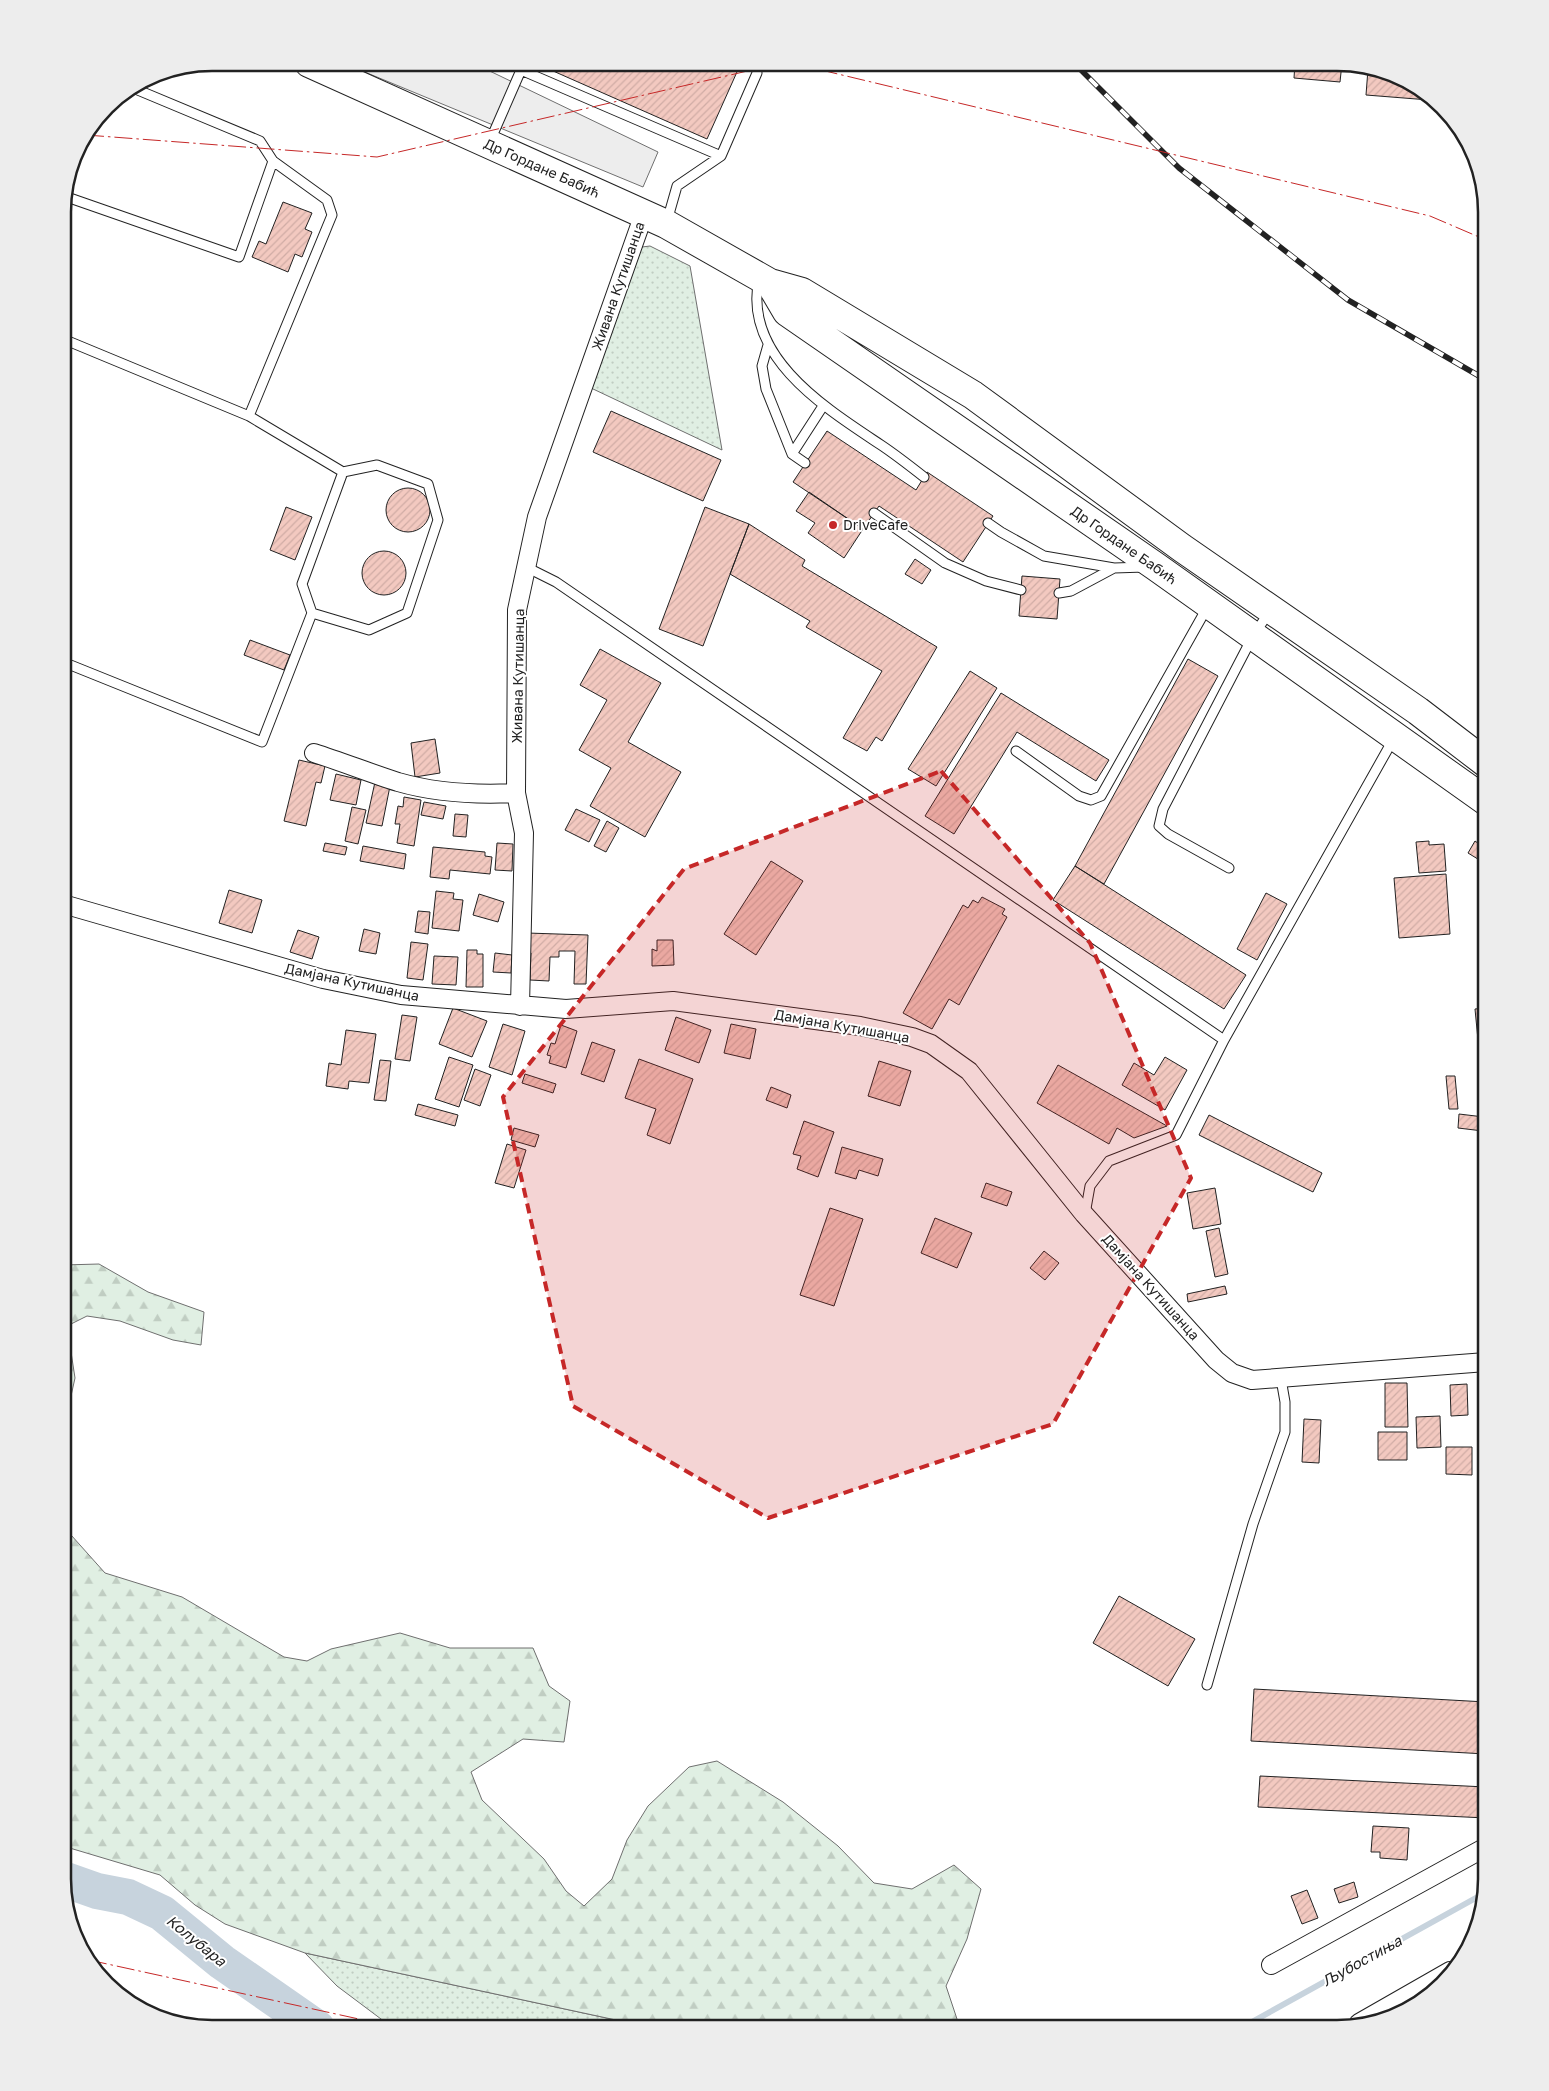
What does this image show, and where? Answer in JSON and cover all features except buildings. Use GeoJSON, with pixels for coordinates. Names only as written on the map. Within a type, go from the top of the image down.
{"type":"FeatureCollection","features":[{"type":"Feature","properties":{"kind":"main road","name":"Др Гордане Бабић"},"geometry":{"type":"LineString","coordinates":[[336,72],[488,145],[655,219],[765,280],[802,292],[973,395],[1182,548],[1418,711],[1478,757]]}},
{"type":"Feature","properties":{"kind":"main road","name":"Др Гордане Бабић"},"geometry":{"type":"LineString","coordinates":[[765,280],[787,312],[1156,566],[1478,795]]}},
{"type":"Feature","properties":{"kind":"street","name":"Живана Кутишанца"},"geometry":{"type":"LineString","coordinates":[[520,1006],[524,833],[516,793],[518,610],[537,517],[655,219]]}},
{"type":"Feature","properties":{"kind":"street"},"geometry":{"type":"LineString","coordinates":[[314,753],[398,782],[423,787],[466,794],[516,793]]}},
{"type":"Feature","properties":{"kind":"street","name":"Дамјана Кутишанца"},"geometry":{"type":"LineString","coordinates":[[72,906],[323,979],[401,995],[566,1010],[674,1001],[860,1026],[912,1037],[931,1044],[969,1072],[1084,1214],[1216,1360],[1232,1372],[1252,1380],[1281,1379],[1478,1363]]}},
{"type":"Feature","properties":{"kind":"street"},"geometry":{"type":"LineString","coordinates":[[1272,1965],[1478,1850]]}},
{"type":"Feature","properties":{"kind":"street"},"geometry":{"type":"LineString","coordinates":[[1374,2014],[1436,1979]]}},
{"type":"Feature","properties":{"kind":"lane"},"geometry":{"type":"LineString","coordinates":[[488,145],[519,72]]}},
{"type":"Feature","properties":{"kind":"lane"},"geometry":{"type":"LineString","coordinates":[[535,72],[721,156]]}},
{"type":"Feature","properties":{"kind":"lane"},"geometry":{"type":"LineString","coordinates":[[655,219],[677,186],[721,156],[757,72]]}},
{"type":"Feature","properties":{"kind":"lane"},"geometry":{"type":"LineString","coordinates":[[144,89],[260,141],[273,161],[327,200],[332,215],[249,416]]}},
{"type":"Feature","properties":{"kind":"lane"},"geometry":{"type":"LineString","coordinates":[[72,199],[239,257],[273,161]]}},
{"type":"Feature","properties":{"kind":"lane"},"geometry":{"type":"LineString","coordinates":[[765,280],[756,294],[759,315],[768,345],[781,364],[823,406],[924,477]]}},
{"type":"Feature","properties":{"kind":"lane"},"geometry":{"type":"LineString","coordinates":[[72,343],[249,416],[343,472],[377,465],[428,484],[438,520],[407,613],[369,630],[312,613]]}},
{"type":"Feature","properties":{"kind":"lane"},"geometry":{"type":"LineString","coordinates":[[768,345],[762,366],[766,389],[792,454],[805,463]]}},
{"type":"Feature","properties":{"kind":"lane"},"geometry":{"type":"LineString","coordinates":[[792,454],[823,406]]}},
{"type":"Feature","properties":{"kind":"lane"},"geometry":{"type":"LineString","coordinates":[[72,666],[262,742],[312,613],[302,584],[343,472]]}},
{"type":"Feature","properties":{"kind":"lane"},"geometry":{"type":"LineString","coordinates":[[874,513],[945,563],[986,581],[1021,590]]}},
{"type":"Feature","properties":{"kind":"lane"},"geometry":{"type":"LineString","coordinates":[[988,523],[1044,556],[1114,568],[1156,566]]}},
{"type":"Feature","properties":{"kind":"lane"},"geometry":{"type":"LineString","coordinates":[[526,567],[556,582],[1224,1040]]}},
{"type":"Feature","properties":{"kind":"lane"},"geometry":{"type":"LineString","coordinates":[[1059,592],[1071,591],[1114,568]]}},
{"type":"Feature","properties":{"kind":"lane"},"geometry":{"type":"LineString","coordinates":[[1016,751],[1079,796],[1091,800],[1101,796],[1209,604]]}},
{"type":"Feature","properties":{"kind":"lane"},"geometry":{"type":"LineString","coordinates":[[1229,868],[1168,834],[1159,826],[1163,809],[1254,636],[1271,610]]}},
{"type":"Feature","properties":{"kind":"lane"},"geometry":{"type":"LineString","coordinates":[[1084,1214],[1090,1186],[1109,1161],[1176,1135],[1224,1040],[1395,735]]}},
{"type":"Feature","properties":{"kind":"lane"},"geometry":{"type":"LineString","coordinates":[[1207,1685],[1253,1524],[1285,1432],[1281,1379]]}},
{"type":"Feature","properties":{"kind":"highlighted area"},"geometry":{"type":"Polygon","coordinates":[[[941,771],[1090,943],[1191,1178],[1053,1424],[768,1518],[573,1406],[503,1097],[684,869],[941,771]]]}},
{"type":"Feature","properties":{"kind":"green space"},"geometry":{"type":"Polygon","coordinates":[[[650,246],[690,266],[722,450],[591,388],[631,261],[642,247],[650,246]]]}},
{"type":"Feature","properties":{"kind":"green space"},"geometry":{"type":"Polygon","coordinates":[[[99,1264],[148,1292],[204,1312],[201,1345],[173,1340],[120,1321],[87,1316],[71,1324],[71,1265],[99,1264]]]}},
{"type":"Feature","properties":{"kind":"green space"},"geometry":{"type":"Polygon","coordinates":[[[71,1354],[75,1378],[71,1395],[71,1354]]]}},
{"type":"Feature","properties":{"kind":"green space"},"geometry":{"type":"Polygon","coordinates":[[[71,1535],[105,1573],[182,1597],[284,1657],[307,1661],[331,1649],[400,1633],[450,1648],[533,1648],[549,1686],[570,1701],[564,1742],[523,1739],[471,1772],[482,1800],[544,1859],[566,1891],[584,1906],[612,1879],[627,1840],[648,1806],[689,1767],[717,1761],[783,1802],[838,1846],[874,1883],[912,1889],[954,1865],[981,1889],[967,1939],[946,1986],[957,2020],[616,2020],[305,1953],[225,1924],[195,1905],[160,1875],[71,1848],[71,1535]]]}},
{"type":"Feature","properties":{"kind":"green space"},"geometry":{"type":"Polygon","coordinates":[[[305,1953],[616,2020],[382,2020],[337,1986],[305,1953]]]}},
{"type":"Feature","properties":{"kind":"shaded area"},"geometry":{"type":"Polygon","coordinates":[[[365,72],[492,72],[658,152],[643,187],[365,72]]]}},
{"type":"Feature","properties":{"kind":"waterway","name":"Колубара"},"geometry":{"type":"LineString","coordinates":[[71,1882],[97,1891],[128,1897],[162,1913],[222,1962],[305,2020]]}},
{"type":"Feature","properties":{"kind":"waterway","name":"Љубостиња"},"geometry":{"type":"LineString","coordinates":[[1255,2020],[1476,1898]]}},
{"type":"Feature","properties":{"kind":"railway"},"geometry":{"type":"LineString","coordinates":[[1083,72],[1179,168],[1348,300],[1478,375]]}},
{"type":"Feature","properties":{"kind":"power"},"geometry":{"type":"LineString","coordinates":[[94,136],[377,157],[743,72]]}},
{"type":"Feature","properties":{"kind":"power"},"geometry":{"type":"LineString","coordinates":[[830,72],[1430,216],[1478,237]]}},
{"type":"Feature","properties":{"kind":"power"},"geometry":{"type":"LineString","coordinates":[[99,1962],[363,2020]]}},
{"type":"Feature","properties":{"kind":"place","name":"DriveCafe"},"geometry":{"type":"Point","coordinates":[833,525]}}]}
